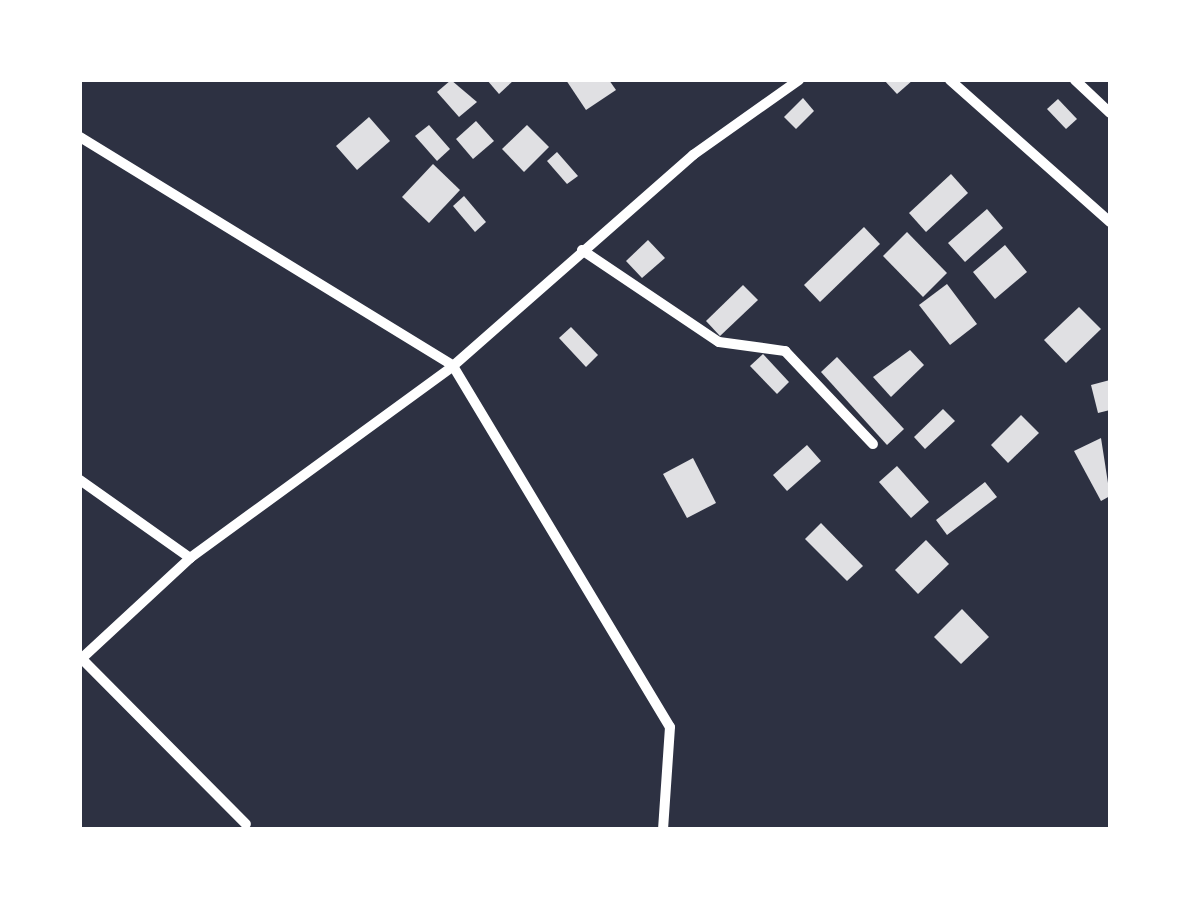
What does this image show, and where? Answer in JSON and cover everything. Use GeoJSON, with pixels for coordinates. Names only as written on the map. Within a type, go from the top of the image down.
{"type":"FeatureCollection","features":[{"type":"Feature","properties":{"kind":"street"},"geometry":{"type":"LineString","coordinates":[[246,824],[81,659],[190,558],[453,366],[582,250],[799,80]]}},
{"type":"Feature","properties":{"kind":"street"},"geometry":{"type":"LineString","coordinates":[[950,80],[1110,222]]}},
{"type":"Feature","properties":{"kind":"street"},"geometry":{"type":"LineString","coordinates":[[1075,80],[1110,113]]}},
{"type":"Feature","properties":{"kind":"street"},"geometry":{"type":"LineString","coordinates":[[80,137],[453,366],[670,726],[662,829]]}},
{"type":"Feature","properties":{"kind":"street"},"geometry":{"type":"LineString","coordinates":[[582,250],[719,342],[785,351],[874,444]]}},
{"type":"Feature","properties":{"kind":"street"},"geometry":{"type":"LineString","coordinates":[[80,480],[190,558]]}},
{"type":"Feature","properties":{"kind":"building"},"geometry":{"type":"Polygon","coordinates":[[[451,80],[477,102],[459,117],[437,92],[451,80]]]}},
{"type":"Feature","properties":{"kind":"building"},"geometry":{"type":"Polygon","coordinates":[[[487,80],[514,80],[499,94],[487,80]]]}},
{"type":"Feature","properties":{"kind":"building"},"geometry":{"type":"Polygon","coordinates":[[[566,80],[609,80],[616,90],[586,110],[566,80]]]}},
{"type":"Feature","properties":{"kind":"building"},"geometry":{"type":"Polygon","coordinates":[[[884,80],[913,80],[897,94],[884,80]]]}},
{"type":"Feature","properties":{"kind":"building"},"geometry":{"type":"Polygon","coordinates":[[[803,98],[814,111],[796,129],[784,117],[803,98]]]}},
{"type":"Feature","properties":{"kind":"building"},"geometry":{"type":"Polygon","coordinates":[[[1058,99],[1077,119],[1066,129],[1047,109],[1058,99]]]}},
{"type":"Feature","properties":{"kind":"building"},"geometry":{"type":"Polygon","coordinates":[[[369,117],[390,141],[357,170],[336,146],[369,117]]]}},
{"type":"Feature","properties":{"kind":"building"},"geometry":{"type":"Polygon","coordinates":[[[476,121],[494,141],[473,159],[456,139],[476,121]]]}},
{"type":"Feature","properties":{"kind":"building"},"geometry":{"type":"Polygon","coordinates":[[[429,125],[450,149],[437,161],[415,136],[429,125]]]}},
{"type":"Feature","properties":{"kind":"building"},"geometry":{"type":"Polygon","coordinates":[[[527,125],[549,147],[524,172],[502,149],[527,125]]]}},
{"type":"Feature","properties":{"kind":"building"},"geometry":{"type":"Polygon","coordinates":[[[557,152],[578,176],[567,184],[547,161],[557,152]]]}},
{"type":"Feature","properties":{"kind":"building"},"geometry":{"type":"Polygon","coordinates":[[[433,164],[460,190],[429,223],[402,197],[433,164]]]}},
{"type":"Feature","properties":{"kind":"building"},"geometry":{"type":"Polygon","coordinates":[[[951,174],[968,193],[926,232],[909,213],[951,174]]]}},
{"type":"Feature","properties":{"kind":"building"},"geometry":{"type":"Polygon","coordinates":[[[464,196],[486,222],[475,232],[453,206],[464,196]]]}},
{"type":"Feature","properties":{"kind":"building"},"geometry":{"type":"Polygon","coordinates":[[[987,209],[1003,228],[965,262],[948,243],[987,209]]]}},
{"type":"Feature","properties":{"kind":"building"},"geometry":{"type":"Polygon","coordinates":[[[864,227],[880,244],[820,302],[804,285],[864,227]]]}},
{"type":"Feature","properties":{"kind":"building"},"geometry":{"type":"Polygon","coordinates":[[[907,232],[947,273],[923,297],[883,256],[907,232]]]}},
{"type":"Feature","properties":{"kind":"building"},"geometry":{"type":"Polygon","coordinates":[[[648,240],[665,258],[642,278],[626,261],[648,240]]]}},
{"type":"Feature","properties":{"kind":"building"},"geometry":{"type":"Polygon","coordinates":[[[1005,245],[1027,272],[995,299],[973,272],[1005,245]]]}},
{"type":"Feature","properties":{"kind":"building"},"geometry":{"type":"Polygon","coordinates":[[[947,284],[977,324],[950,345],[919,305],[947,284]]]}},
{"type":"Feature","properties":{"kind":"building"},"geometry":{"type":"Polygon","coordinates":[[[743,285],[758,300],[720,336],[706,321],[743,285]]]}},
{"type":"Feature","properties":{"kind":"building"},"geometry":{"type":"Polygon","coordinates":[[[1079,307],[1101,329],[1066,363],[1044,340],[1079,307]]]}},
{"type":"Feature","properties":{"kind":"building"},"geometry":{"type":"Polygon","coordinates":[[[571,327],[598,355],[586,367],[559,338],[571,327]]]}},
{"type":"Feature","properties":{"kind":"building"},"geometry":{"type":"Polygon","coordinates":[[[910,350],[924,365],[891,397],[873,377],[910,350]]]}},
{"type":"Feature","properties":{"kind":"building"},"geometry":{"type":"Polygon","coordinates":[[[763,354],[789,382],[777,394],[750,366],[763,354]]]}},
{"type":"Feature","properties":{"kind":"building"},"geometry":{"type":"Polygon","coordinates":[[[837,357],[904,429],[887,445],[821,372],[837,357]]]}},
{"type":"Feature","properties":{"kind":"building"},"geometry":{"type":"Polygon","coordinates":[[[1110,380],[1110,410],[1098,413],[1091,385],[1110,380]]]}},
{"type":"Feature","properties":{"kind":"building"},"geometry":{"type":"Polygon","coordinates":[[[943,409],[955,421],[925,449],[914,437],[943,409]]]}},
{"type":"Feature","properties":{"kind":"building"},"geometry":{"type":"Polygon","coordinates":[[[1021,415],[1039,433],[1008,463],[991,445],[1021,415]]]}},
{"type":"Feature","properties":{"kind":"building"},"geometry":{"type":"Polygon","coordinates":[[[1101,438],[1110,496],[1101,501],[1074,451],[1101,438]]]}},
{"type":"Feature","properties":{"kind":"building"},"geometry":{"type":"Polygon","coordinates":[[[807,445],[821,461],[787,491],[773,475],[807,445]]]}},
{"type":"Feature","properties":{"kind":"building"},"geometry":{"type":"Polygon","coordinates":[[[693,458],[716,503],[687,518],[663,474],[693,458]]]}},
{"type":"Feature","properties":{"kind":"building"},"geometry":{"type":"Polygon","coordinates":[[[897,466],[929,502],[911,518],[879,482],[897,466]]]}},
{"type":"Feature","properties":{"kind":"building"},"geometry":{"type":"Polygon","coordinates":[[[985,482],[997,497],[947,535],[936,520],[985,482]]]}},
{"type":"Feature","properties":{"kind":"building"},"geometry":{"type":"Polygon","coordinates":[[[821,523],[863,566],[847,581],[805,539],[821,523]]]}},
{"type":"Feature","properties":{"kind":"building"},"geometry":{"type":"Polygon","coordinates":[[[926,540],[949,564],[918,594],[895,570],[926,540]]]}},
{"type":"Feature","properties":{"kind":"building"},"geometry":{"type":"Polygon","coordinates":[[[962,609],[989,637],[961,664],[934,637],[962,609]]]}}]}
